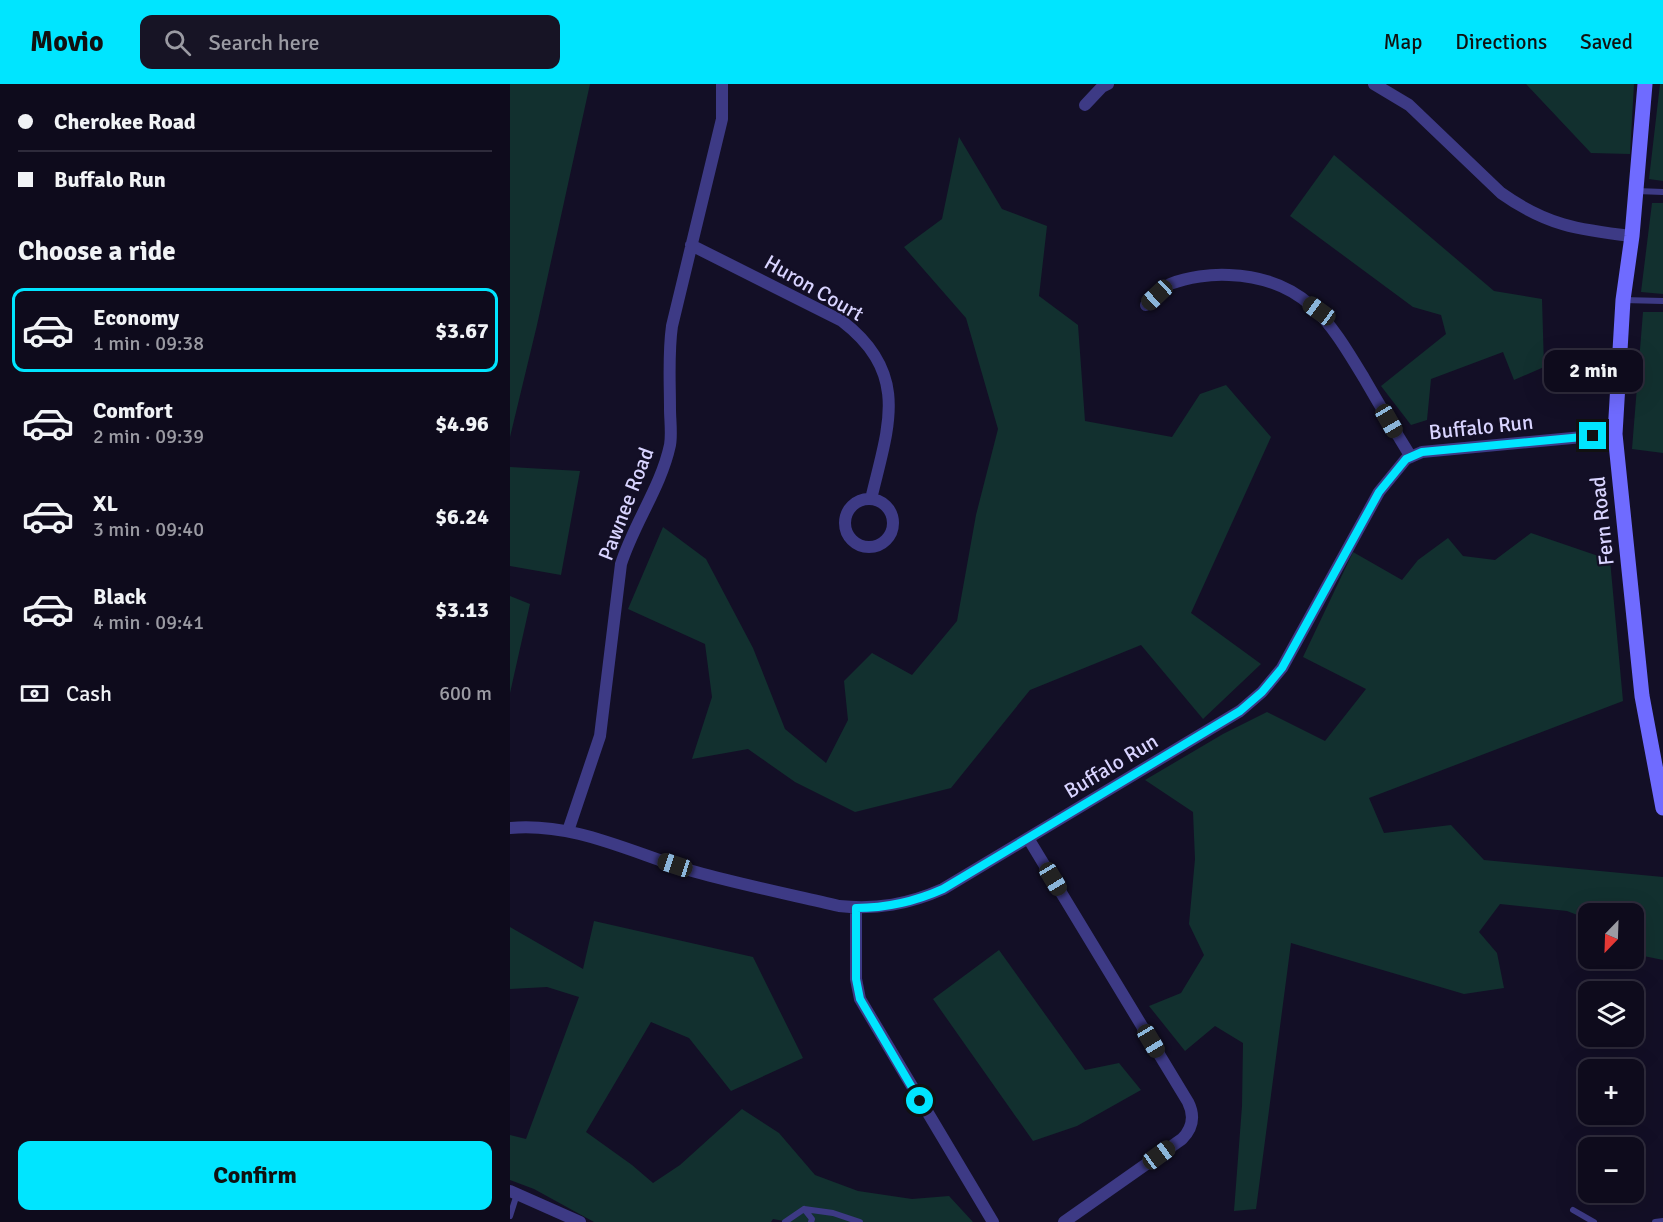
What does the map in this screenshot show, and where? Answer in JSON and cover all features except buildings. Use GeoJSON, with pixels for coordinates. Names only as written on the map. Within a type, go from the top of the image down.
{"type":"FeatureCollection","features":[{"type":"Feature","properties":{"kind":"street","name":"Pawnee Road"},"geometry":{"type":"LineString","coordinates":[[568,831],[600,736],[621,564],[628,541],[657,483],[670,441],[669,348],[672,326],[722,119],[722,84]]}},
{"type":"Feature","properties":{"kind":"street"},"geometry":{"type":"LineString","coordinates":[[1085,105],[1102,87],[1108,84]]}},
{"type":"Feature","properties":{"kind":"street"},"geometry":{"type":"LineString","coordinates":[[1374,84],[1409,105],[1501,193],[1517,204],[1569,227],[1632,236]]}},
{"type":"Feature","properties":{"kind":"street","name":"Fern Road"},"geometry":{"type":"LineString","coordinates":[[1645,84],[1632,236],[1623,300],[1615,434],[1642,696],[1663,808]]}},
{"type":"Feature","properties":{"kind":"street","name":"Huron Court"},"geometry":{"type":"LineString","coordinates":[[692,244],[842,321],[872,350],[885,378],[890,409],[871,499]]}},
{"type":"Feature","properties":{"kind":"street"},"geometry":{"type":"LineString","coordinates":[[1146,305],[1168,285],[1213,274],[1243,275],[1269,281],[1289,289],[1319,311],[1336,332],[1411,457]]}},
{"type":"Feature","properties":{"kind":"street","name":"Buffalo Run"},"geometry":{"type":"LineString","coordinates":[[510,828],[534,827],[578,832],[696,872],[831,904],[856,908],[891,906],[925,897],[943,889],[1240,711],[1262,692],[1282,668],[1379,492],[1406,459],[1422,452],[1615,434]]}},
{"type":"Feature","properties":{"kind":"street"},"geometry":{"type":"LineString","coordinates":[[871,499],[879,501],[890,511],[893,528],[886,542],[872,548],[864,548],[849,538],[844,524],[846,514],[854,504],[861,500],[871,499]]}},
{"type":"Feature","properties":{"kind":"street"},"geometry":{"type":"LineString","coordinates":[[1028,838],[1188,1102],[1193,1118],[1192,1126],[1182,1139],[1064,1222]]}},
{"type":"Feature","properties":{"kind":"street"},"geometry":{"type":"LineString","coordinates":[[856,908],[856,979],[860,999],[993,1222]]}},
{"type":"Feature","properties":{"kind":"street"},"geometry":{"type":"LineString","coordinates":[[513,1192],[580,1222]]}},
{"type":"Feature","properties":{"kind":"lane"},"geometry":{"type":"LineString","coordinates":[[1636,191],[1663,192]]}},
{"type":"Feature","properties":{"kind":"lane"},"geometry":{"type":"LineString","coordinates":[[1623,300],[1663,301]]}},
{"type":"Feature","properties":{"kind":"lane"},"geometry":{"type":"LineString","coordinates":[[510,1216],[513,1192]]}},
{"type":"Feature","properties":{"kind":"lane"},"geometry":{"type":"LineString","coordinates":[[785,1222],[804,1209],[833,1213],[860,1222]]}},
{"type":"Feature","properties":{"kind":"lane"},"geometry":{"type":"LineString","coordinates":[[804,1209],[812,1220],[811,1222]]}},
{"type":"Feature","properties":{"kind":"lane"},"geometry":{"type":"LineString","coordinates":[[1573,1210],[1594,1222]]}},
{"type":"Feature","properties":{"kind":"lane"},"geometry":{"type":"LineString","coordinates":[[1655,1222],[1663,1221]]}},
{"type":"Feature","properties":{"kind":"green space"},"geometry":{"type":"Polygon","coordinates":[[[510,84],[590,84],[510,437],[510,84]]]}},
{"type":"Feature","properties":{"kind":"green space"},"geometry":{"type":"Polygon","coordinates":[[[1526,84],[1634,84],[1630,154],[1591,153],[1526,84]]]}},
{"type":"Feature","properties":{"kind":"green space"},"geometry":{"type":"Polygon","coordinates":[[[1660,84],[1663,84],[1663,181],[1649,179],[1660,84]]]}},
{"type":"Feature","properties":{"kind":"green space"},"geometry":{"type":"Polygon","coordinates":[[[959,137],[1002,209],[1047,226],[1039,296],[1078,325],[1085,421],[1172,437],[1200,394],[1226,385],[1271,437],[1191,613],[1261,664],[1203,719],[1141,645],[1030,690],[951,788],[855,812],[795,782],[748,749],[692,759],[712,697],[705,644],[628,609],[663,527],[706,559],[753,648],[785,729],[826,763],[848,720],[844,681],[872,653],[912,675],[957,621],[976,515],[998,429],[966,318],[904,247],[942,219],[959,137]]]}},
{"type":"Feature","properties":{"kind":"green space"},"geometry":{"type":"Polygon","coordinates":[[[1334,155],[1494,291],[1542,299],[1544,367],[1514,380],[1503,352],[1431,379],[1427,420],[1411,425],[1381,386],[1446,334],[1441,315],[1413,307],[1290,216],[1334,155]]]}},
{"type":"Feature","properties":{"kind":"green space"},"geometry":{"type":"Polygon","coordinates":[[[1652,203],[1663,203],[1663,294],[1641,292],[1652,203]]]}},
{"type":"Feature","properties":{"kind":"green space"},"geometry":{"type":"Polygon","coordinates":[[[1643,312],[1663,312],[1663,453],[1632,449],[1643,312]]]}},
{"type":"Feature","properties":{"kind":"green space"},"geometry":{"type":"Polygon","coordinates":[[[510,467],[580,471],[561,575],[510,566],[510,467]]]}},
{"type":"Feature","properties":{"kind":"green space"},"geometry":{"type":"Polygon","coordinates":[[[1531,533],[1610,560],[1623,701],[1369,798],[1384,833],[1451,825],[1484,860],[1663,877],[1663,960],[1644,956],[1644,903],[1578,903],[1578,915],[1567,911],[1500,904],[1479,932],[1497,953],[1504,988],[1464,994],[1291,943],[1256,1209],[1234,1211],[1242,1106],[1243,1043],[1215,1026],[1185,1051],[1149,1006],[1181,993],[1204,955],[1189,924],[1195,859],[1193,812],[1145,780],[1223,734],[1267,712],[1325,741],[1366,689],[1303,657],[1353,552],[1402,580],[1418,560],[1448,538],[1463,556],[1495,560],[1531,533]]]}},
{"type":"Feature","properties":{"kind":"green space"},"geometry":{"type":"Polygon","coordinates":[[[510,596],[530,604],[510,693],[510,596]]]}},
{"type":"Feature","properties":{"kind":"green space"},"geometry":{"type":"Polygon","coordinates":[[[594,921],[753,957],[803,1058],[731,1091],[689,1038],[651,1022],[586,1132],[653,1183],[680,1165],[742,1109],[779,1133],[815,1175],[858,1191],[912,1199],[949,1196],[973,1222],[789,1222],[773,1219],[771,1222],[594,1222],[534,1189],[510,1180],[510,1135],[526,1139],[579,997],[547,987],[510,989],[510,927],[583,969],[594,921]]]}},
{"type":"Feature","properties":{"kind":"green space"},"geometry":{"type":"Polygon","coordinates":[[[999,950],[1085,1070],[1119,1063],[1141,1090],[1077,1126],[1033,1141],[933,999],[999,950]]]}},
{"type":"Feature","properties":{"kind":"route"},"geometry":{"type":"LineString","coordinates":[[920,1101],[860,999],[856,979],[856,908],[908,903],[943,889],[1240,711],[1262,692],[1282,668],[1359,525],[1379,492],[1406,459],[1422,452],[1593,436]]}}]}
